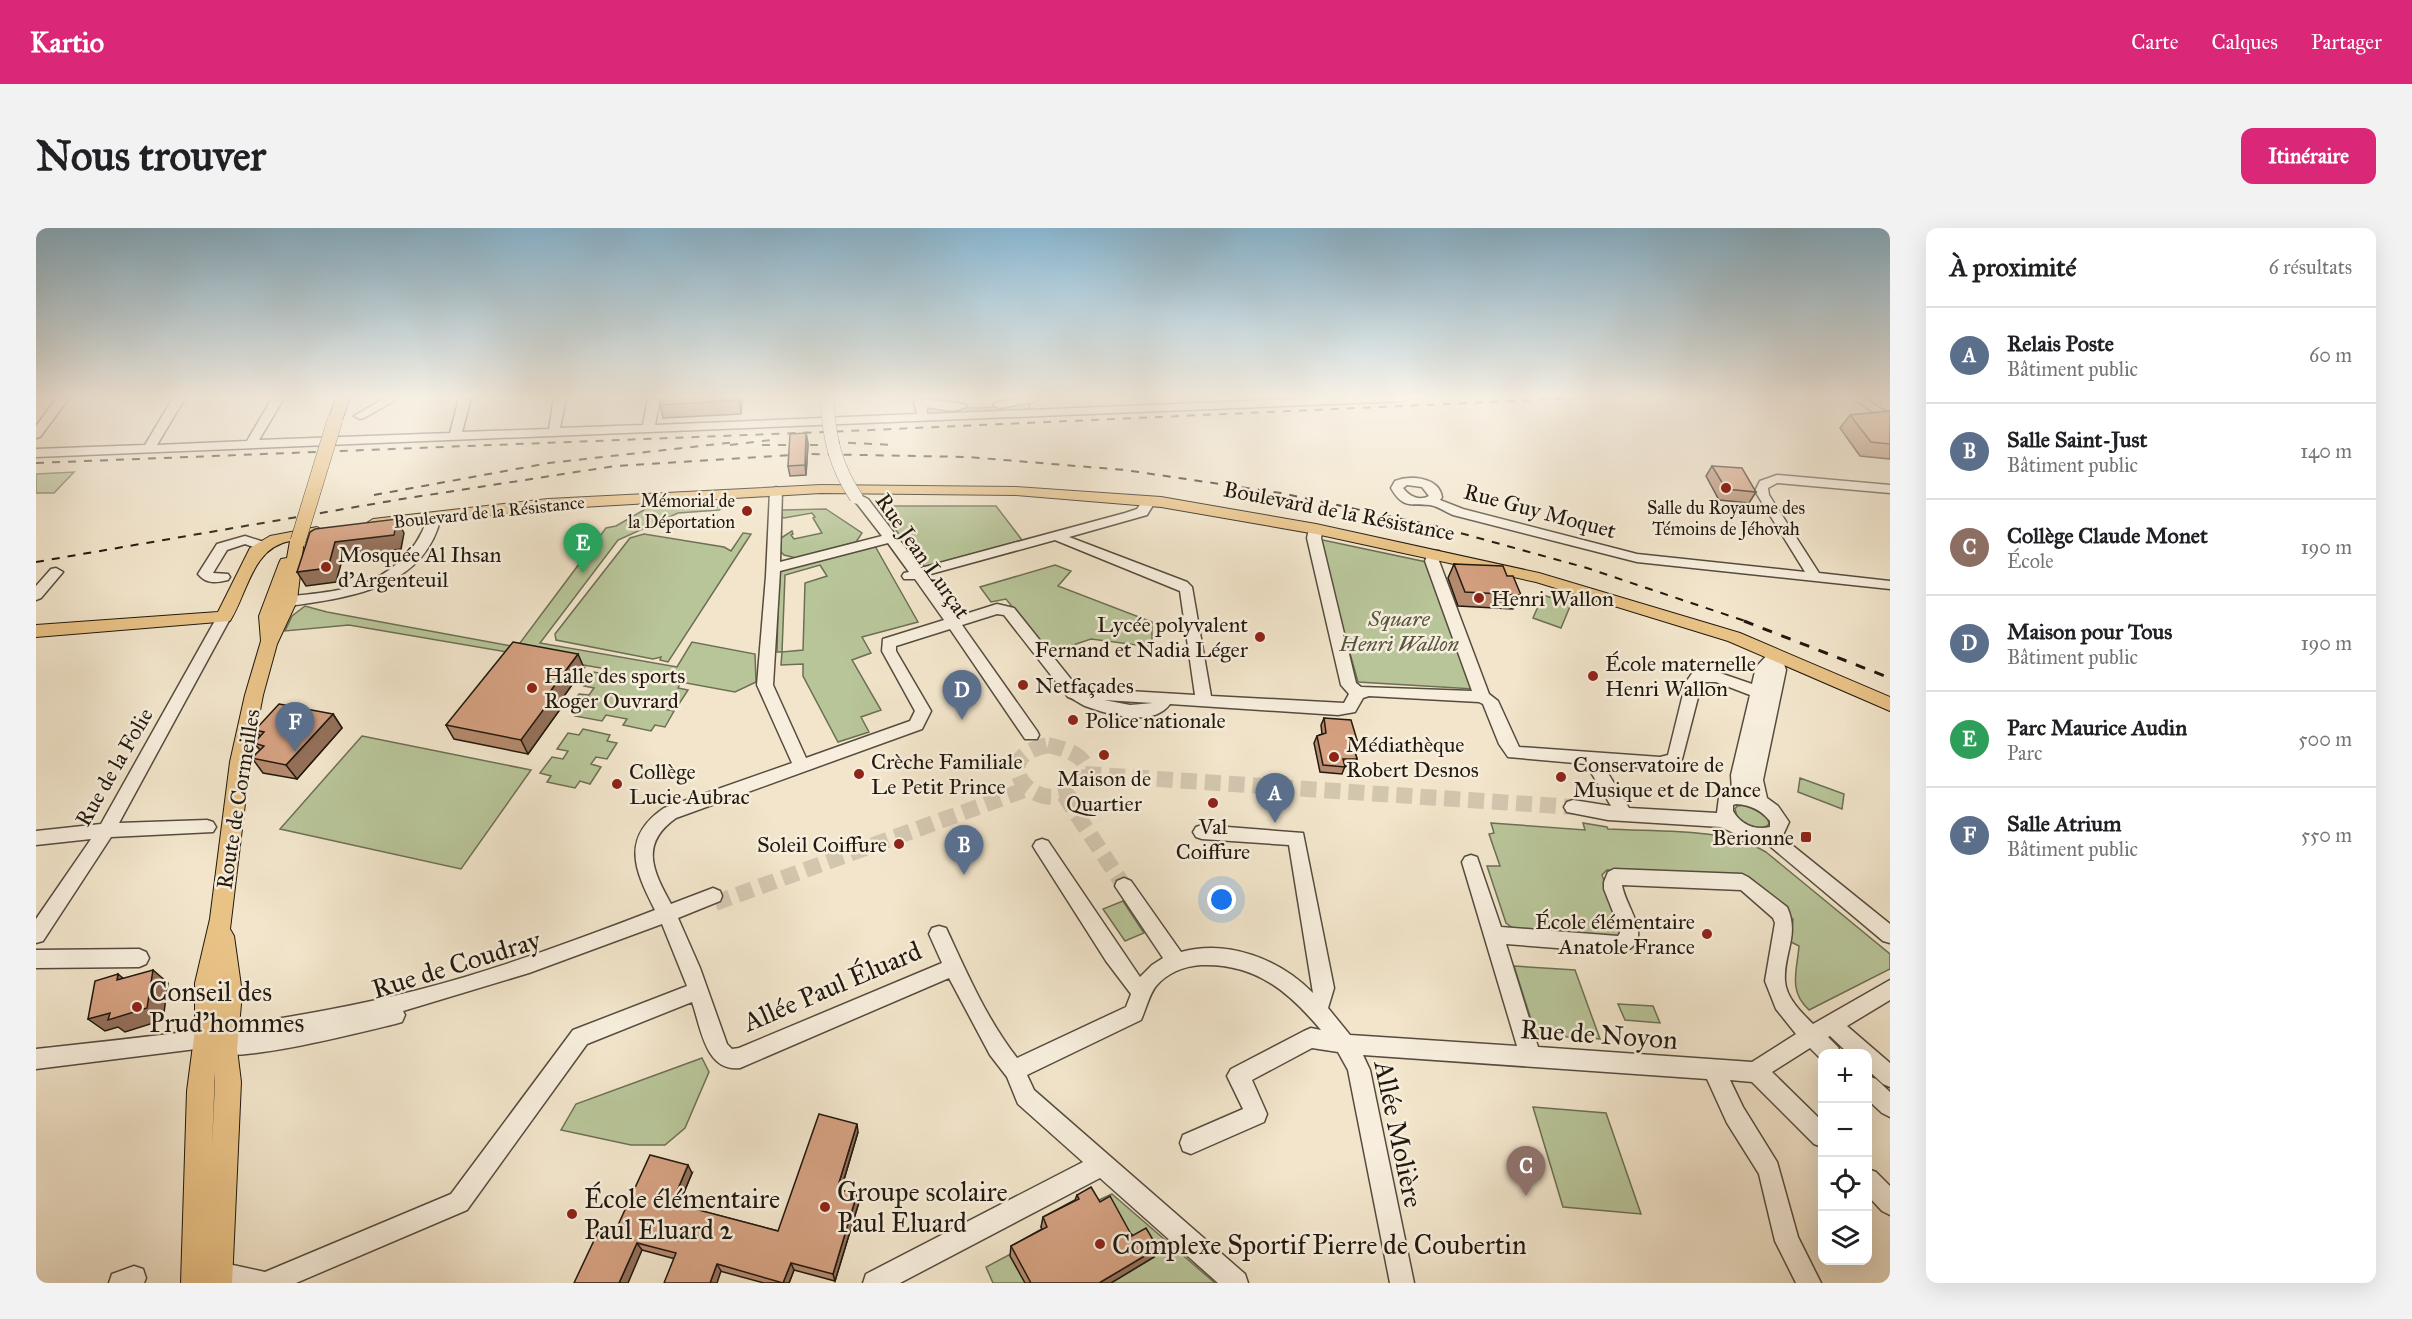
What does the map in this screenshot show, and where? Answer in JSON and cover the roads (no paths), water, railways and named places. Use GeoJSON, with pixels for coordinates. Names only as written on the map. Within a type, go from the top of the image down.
{"type":"FeatureCollection","features":[{"type":"Feature","properties":{"kind":"main road","name":"Route de Cormeilles"},"geometry":{"type":"LineString","coordinates":[[211,1280],[200,1091],[216,1041],[207,983],[221,919],[240,762],[254,695],[327,447]]}},
{"type":"Feature","properties":{"kind":"main road","name":"Boulevard de la Résistance"},"geometry":{"type":"LineString","coordinates":[[660,496],[692,490],[827,484],[872,489]]}},
{"type":"Feature","properties":{"kind":"main road","name":"Boulevard de la Résistance"},"geometry":{"type":"LineString","coordinates":[[356,526],[548,504],[776,491],[872,489],[1016,491],[1149,502],[1227,512],[1316,529],[1434,554],[1597,594],[1715,633],[1738,645],[1775,656],[1890,704]]}},
{"type":"Feature","properties":{"kind":"main road"},"geometry":{"type":"LineString","coordinates":[[176,621],[207,608],[262,546],[276,539],[325,530]]}},
{"type":"Feature","properties":{"kind":"main road"},"geometry":{"type":"LineString","coordinates":[[36,631],[224,617],[237,592],[231,581]]}},
{"type":"Feature","properties":{"kind":"street"},"geometry":{"type":"LineString","coordinates":[[36,453],[188,447]]}},
{"type":"Feature","properties":{"kind":"street"},"geometry":{"type":"LineString","coordinates":[[830,447],[838,468],[856,497]]}},
{"type":"Feature","properties":{"kind":"street"},"geometry":{"type":"LineString","coordinates":[[1815,577],[1763,495],[1762,484],[1768,480],[1777,479],[1890,489]]}},
{"type":"Feature","properties":{"kind":"street"},"geometry":{"type":"LineString","coordinates":[[776,491],[774,568],[765,685],[801,764]]}},
{"type":"Feature","properties":{"kind":"street","name":"Rue Jean Lurçat"},"geometry":{"type":"LineString","coordinates":[[856,497],[857,503],[883,540],[912,575]]}},
{"type":"Feature","properties":{"kind":"street","name":"Rue Jean Lurçat"},"geometry":{"type":"LineString","coordinates":[[856,497],[862,502],[1026,737]]}},
{"type":"Feature","properties":{"kind":"street","name":"Rue Guy Moquet"},"geometry":{"type":"LineString","coordinates":[[1431,501],[1458,512],[1637,558],[1890,585]]}},
{"type":"Feature","properties":{"kind":"street"},"geometry":{"type":"LineString","coordinates":[[912,575],[1130,516],[1142,512],[1149,502]]}},
{"type":"Feature","properties":{"kind":"street"},"geometry":{"type":"LineString","coordinates":[[281,602],[358,590],[391,576],[413,558],[427,536],[434,517]]}},
{"type":"Feature","properties":{"kind":"street"},"geometry":{"type":"LineString","coordinates":[[1316,529],[1314,538],[1348,685],[1358,693]]}},
{"type":"Feature","properties":{"kind":"street"},"geometry":{"type":"LineString","coordinates":[[1056,537],[1182,585],[1187,590],[1204,701]]}},
{"type":"Feature","properties":{"kind":"street"},"geometry":{"type":"LineString","coordinates":[[231,581],[210,578],[205,574],[222,547],[245,540],[262,546]]}},
{"type":"Feature","properties":{"kind":"street"},"geometry":{"type":"LineString","coordinates":[[774,568],[883,540]]}},
{"type":"Feature","properties":{"kind":"street"},"geometry":{"type":"LineString","coordinates":[[1434,554],[1432,561],[1482,697]]}},
{"type":"Feature","properties":{"kind":"street"},"geometry":{"type":"LineString","coordinates":[[36,595],[56,572]]}},
{"type":"Feature","properties":{"kind":"street"},"geometry":{"type":"LineString","coordinates":[[947,624],[997,609],[1008,611],[1074,693],[1090,703],[1107,708],[1148,711],[1156,709],[1166,699],[1338,709],[1349,708],[1358,693],[1369,691],[1482,697],[1490,701],[1506,744],[1514,753],[1660,763],[1672,761],[1694,682],[1698,676],[1711,676],[1759,692]]}},
{"type":"Feature","properties":{"kind":"street","name":"Rue de la Folie"},"geometry":{"type":"LineString","coordinates":[[36,935],[106,830],[224,617]]}},
{"type":"Feature","properties":{"kind":"street","name":"Allée Paul Éluard"},"geometry":{"type":"LineString","coordinates":[[947,624],[888,643],[889,651],[923,711],[920,722],[801,764],[784,774],[670,813],[655,826],[645,844],[642,855],[657,898],[670,917],[718,1049],[725,1058],[731,1060],[954,967],[965,992],[997,1048],[1014,1070],[1026,1096],[1236,1283]]}},
{"type":"Feature","properties":{"kind":"street"},"geometry":{"type":"LineString","coordinates":[[1741,797],[1740,775],[1764,667],[1775,656]]}},
{"type":"Feature","properties":{"kind":"street"},"geometry":{"type":"LineString","coordinates":[[1759,802],[1755,780],[1778,670],[1775,656]]}},
{"type":"Feature","properties":{"kind":"street"},"geometry":{"type":"LineString","coordinates":[[1591,759],[1622,809]]}},
{"type":"Feature","properties":{"kind":"street"},"geometry":{"type":"LineString","coordinates":[[1741,797],[1759,802],[1772,811],[1779,822],[1778,831],[1769,836],[1755,835],[1720,820],[1622,809],[1716,810],[1724,806],[1729,799],[1741,797]]}},
{"type":"Feature","properties":{"kind":"street"},"geometry":{"type":"LineString","coordinates":[[1724,806],[1724,812],[1733,824]]}},
{"type":"Feature","properties":{"kind":"street"},"geometry":{"type":"LineString","coordinates":[[36,838],[106,830],[207,827]]}},
{"type":"Feature","properties":{"kind":"street"},"geometry":{"type":"LineString","coordinates":[[1014,1070],[1134,1013],[1142,991],[1154,975],[1176,961],[1211,956],[1263,966],[1281,977],[1317,1009],[1322,1000],[1324,988],[1297,838],[1202,832]]}},
{"type":"Feature","properties":{"kind":"street"},"geometry":{"type":"LineString","coordinates":[[1769,836],[1890,935]]}},
{"type":"Feature","properties":{"kind":"street"},"geometry":{"type":"LineString","coordinates":[[1042,846],[1113,955],[1142,991]]}},
{"type":"Feature","properties":{"kind":"street"},"geometry":{"type":"LineString","coordinates":[[1471,862],[1531,1057]]}},
{"type":"Feature","properties":{"kind":"street"},"geometry":{"type":"LineString","coordinates":[[1495,935],[1621,945],[1626,943],[1630,936],[1614,890],[1612,879],[1617,876],[1747,884],[1780,913],[1784,923],[1775,981],[1777,989],[1787,1009],[1827,1049]]}},
{"type":"Feature","properties":{"kind":"street"},"geometry":{"type":"LineString","coordinates":[[1124,886],[1176,961]]}},
{"type":"Feature","properties":{"kind":"street","name":"Rue de Coudray"},"geometry":{"type":"LineString","coordinates":[[36,1059],[216,1041],[248,1044],[341,1028],[401,1014],[474,993],[714,900]]}},
{"type":"Feature","properties":{"kind":"street"},"geometry":{"type":"LineString","coordinates":[[939,934],[954,967]]}},
{"type":"Feature","properties":{"kind":"street"},"geometry":{"type":"LineString","coordinates":[[36,959],[139,958]]}},
{"type":"Feature","properties":{"kind":"street"},"geometry":{"type":"LineString","coordinates":[[1818,1132],[1757,1072],[1762,1066],[1811,1035],[1890,989]]}},
{"type":"Feature","properties":{"kind":"street"},"geometry":{"type":"LineString","coordinates":[[267,1283],[459,1203],[580,1037],[697,992]]}},
{"type":"Feature","properties":{"kind":"street","name":"Allée Molière"},"geometry":{"type":"LineString","coordinates":[[1317,1009],[1346,1044],[1359,1070],[1402,1283]]}},
{"type":"Feature","properties":{"kind":"street"},"geometry":{"type":"LineString","coordinates":[[1831,1024],[1859,1049]]}},
{"type":"Feature","properties":{"kind":"street","name":"Rue de Noyon"},"geometry":{"type":"LineString","coordinates":[[1191,1143],[1256,1114],[1249,1094],[1238,1076],[1311,1038],[1346,1044],[1757,1072]]}},
{"type":"Feature","properties":{"kind":"street"},"geometry":{"type":"LineString","coordinates":[[1872,1061],[1890,1077]]}},
{"type":"Feature","properties":{"kind":"street"},"geometry":{"type":"LineString","coordinates":[[1714,1070],[1735,1115],[1768,1170],[1787,1241],[1809,1283]]}},
{"type":"Feature","properties":{"kind":"street"},"geometry":{"type":"LineString","coordinates":[[1872,1090],[1890,1106]]}},
{"type":"Feature","properties":{"kind":"street"},"geometry":{"type":"LineString","coordinates":[[876,1283],[1020,1205],[1103,1164]]}},
{"type":"Feature","properties":{"kind":"street"},"geometry":{"type":"LineString","coordinates":[[1872,1184],[1890,1203]]}},
{"type":"Feature","properties":{"kind":"street"},"geometry":{"type":"LineString","coordinates":[[211,1280],[262,1283]]}},
{"type":"Feature","properties":{"kind":"tunnel"},"geometry":{"type":"LineString","coordinates":[[1048,745],[1074,754],[1084,764],[1083,779],[1075,788],[1062,796],[1047,797],[1034,792],[1024,783],[1018,773],[1019,762],[1028,752],[1048,745]]}},
{"type":"Feature","properties":{"kind":"tunnel"},"geometry":{"type":"LineString","coordinates":[[1085,774],[1573,807]]}},
{"type":"Feature","properties":{"kind":"tunnel"},"geometry":{"type":"LineString","coordinates":[[715,903],[1027,789]]}},
{"type":"Feature","properties":{"kind":"tunnel"},"geometry":{"type":"LineString","coordinates":[[1064,795],[1124,886]]}},
{"type":"Feature","properties":{"kind":"railway"},"geometry":{"type":"LineString","coordinates":[[36,463],[436,447]]}},
{"type":"Feature","properties":{"kind":"railway"},"geometry":{"type":"LineString","coordinates":[[374,495],[549,463],[689,447]]}},
{"type":"Feature","properties":{"kind":"railway"},"geometry":{"type":"LineString","coordinates":[[36,562],[402,499],[615,466],[808,454],[968,457],[1125,470],[1281,493],[1435,526],[1587,568],[1748,622]]}},
{"type":"Feature","properties":{"kind":"railway"},"geometry":{"type":"LineString","coordinates":[[1744,621],[1890,678]]}},
{"type":"Feature","properties":{"kind":"place","name":"Salle du Royaume des Témoins de Jéhovah"},"geometry":{"type":"Point","coordinates":[1726,488]}},
{"type":"Feature","properties":{"kind":"place","name":"Mémorial de la Déportation"},"geometry":{"type":"Point","coordinates":[747,511]}},
{"type":"Feature","properties":{"kind":"place","name":"Mosquée Al Ihsan d'Argenteuil"},"geometry":{"type":"Point","coordinates":[326,567]}},
{"type":"Feature","properties":{"kind":"place","name":"Parc Maurice Audin"},"geometry":{"type":"Point","coordinates":[583,573]}},
{"type":"Feature","properties":{"kind":"place","name":"Henri Wallon"},"geometry":{"type":"Point","coordinates":[1479,598]}},
{"type":"Feature","properties":{"kind":"place","name":"Lycée polyvalent Fernand et Nadia Léger"},"geometry":{"type":"Point","coordinates":[1260,637]}},
{"type":"Feature","properties":{"kind":"place","name":"École maternelle Henri Wallon"},"geometry":{"type":"Point","coordinates":[1593,676]}},
{"type":"Feature","properties":{"kind":"place","name":"Netfaçades"},"geometry":{"type":"Point","coordinates":[1023,685]}},
{"type":"Feature","properties":{"kind":"place","name":"Halle des sports Roger Ouvrard"},"geometry":{"type":"Point","coordinates":[532,688]}},
{"type":"Feature","properties":{"kind":"place","name":"Maison pour Tous"},"geometry":{"type":"Point","coordinates":[962,720]}},
{"type":"Feature","properties":{"kind":"place","name":"Police nationale"},"geometry":{"type":"Point","coordinates":[1073,720]}},
{"type":"Feature","properties":{"kind":"place","name":"Salle Atrium"},"geometry":{"type":"Point","coordinates":[295,752]}},
{"type":"Feature","properties":{"kind":"place","name":"Maison de Quartier"},"geometry":{"type":"Point","coordinates":[1104,755]}},
{"type":"Feature","properties":{"kind":"place","name":"Médiathèque Robert Desnos"},"geometry":{"type":"Point","coordinates":[1334,757]}},
{"type":"Feature","properties":{"kind":"place","name":"Crèche Familiale Le Petit Prince"},"geometry":{"type":"Point","coordinates":[859,774]}},
{"type":"Feature","properties":{"kind":"place","name":"Conservatoire de Musique et de Dance"},"geometry":{"type":"Point","coordinates":[1561,777]}},
{"type":"Feature","properties":{"kind":"place","name":"Collège Lucie Aubrac"},"geometry":{"type":"Point","coordinates":[617,784]}},
{"type":"Feature","properties":{"kind":"place","name":"Val Coiffure"},"geometry":{"type":"Point","coordinates":[1213,803]}},
{"type":"Feature","properties":{"kind":"place","name":"Relais Poste"},"geometry":{"type":"Point","coordinates":[1275,823]}},
{"type":"Feature","properties":{"kind":"place","name":"Berionne"},"geometry":{"type":"Point","coordinates":[1806,837]}},
{"type":"Feature","properties":{"kind":"place","name":"Soleil Coiffure"},"geometry":{"type":"Point","coordinates":[899,844]}},
{"type":"Feature","properties":{"kind":"place","name":"Salle Saint-Just"},"geometry":{"type":"Point","coordinates":[964,875]}},
{"type":"Feature","properties":{"kind":"place","name":"École élémentaire Anatole France"},"geometry":{"type":"Point","coordinates":[1707,934]}},
{"type":"Feature","properties":{"kind":"place","name":"Conseil des Prud'hommes"},"geometry":{"type":"Point","coordinates":[137,1007]}},
{"type":"Feature","properties":{"kind":"place","name":"Collège Claude Monet"},"geometry":{"type":"Point","coordinates":[1526,1196]}},
{"type":"Feature","properties":{"kind":"place","name":"Groupe scolaire Paul Eluard"},"geometry":{"type":"Point","coordinates":[825,1207]}},
{"type":"Feature","properties":{"kind":"place","name":"École élémentaire Paul Eluard 2"},"geometry":{"type":"Point","coordinates":[572,1214]}},
{"type":"Feature","properties":{"kind":"place","name":"Complexe Sportif Pierre de Coubertin"},"geometry":{"type":"Point","coordinates":[1100,1244]}},
{"type":"Feature","properties":{"kind":"park label","name":"Square Henri Wallon"},"geometry":{"type":"Point","coordinates":[1399,630]}}]}
